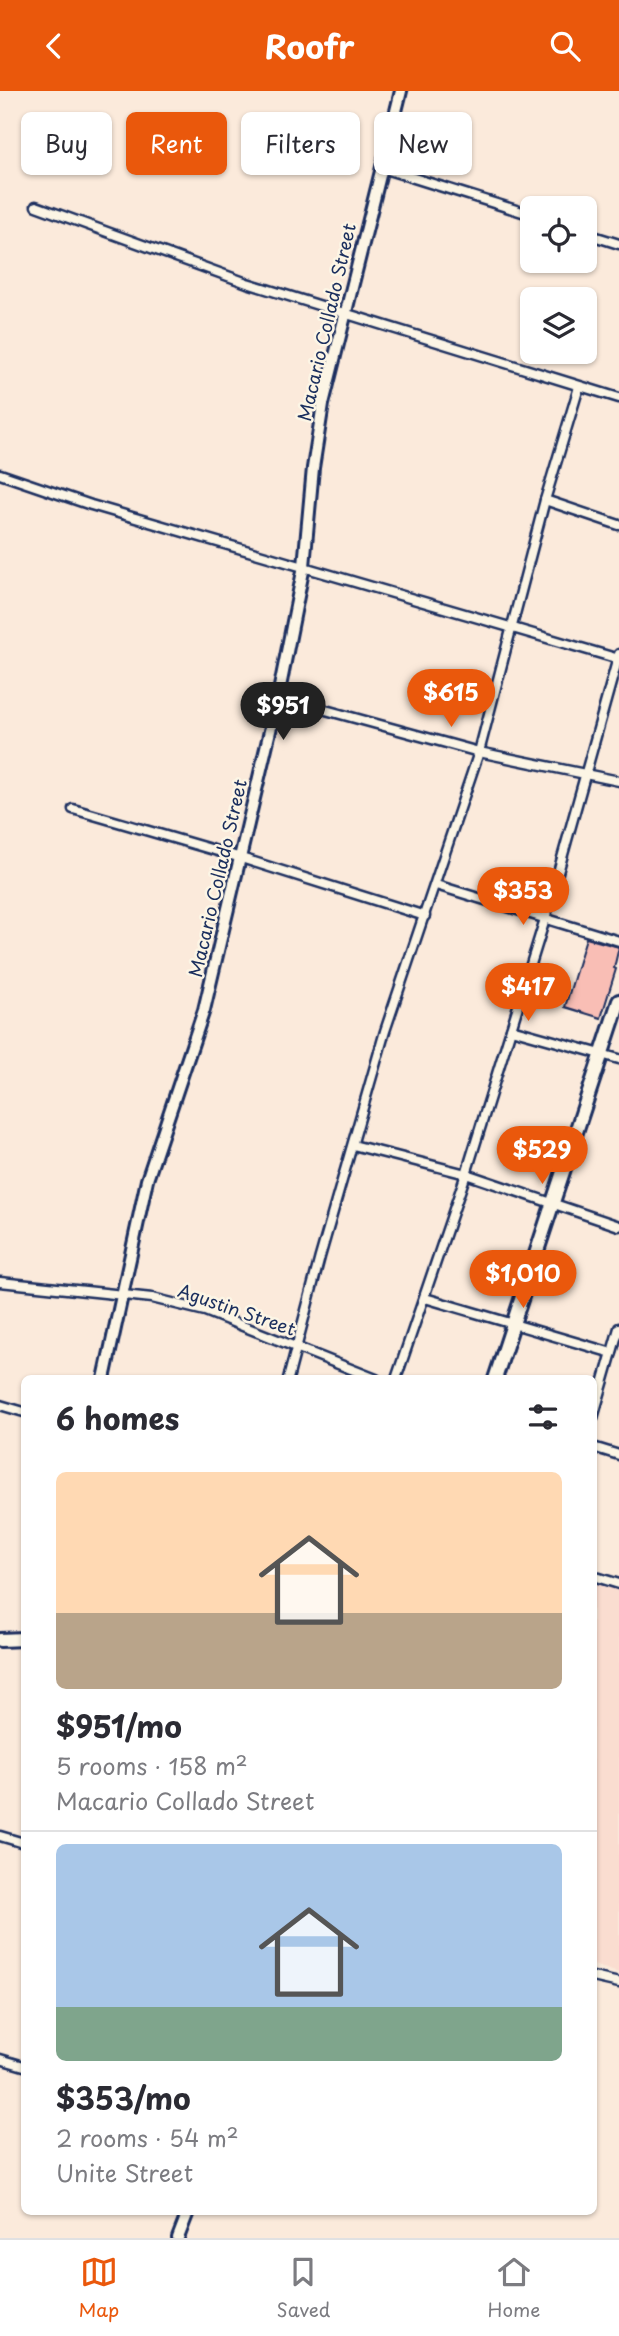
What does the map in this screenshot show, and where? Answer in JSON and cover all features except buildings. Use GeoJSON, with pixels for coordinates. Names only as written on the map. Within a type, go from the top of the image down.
{"type":"FeatureCollection","features":[{"type":"Feature","properties":{"kind":"main road"},"geometry":{"type":"LineString","coordinates":[[496,1375],[619,1001]]}},
{"type":"Feature","properties":{"kind":"main road"},"geometry":{"type":"LineString","coordinates":[[0,1640],[21,1639]]}},
{"type":"Feature","properties":{"kind":"street","name":"Macario Collado Street"},"geometry":{"type":"LineString","coordinates":[[396,112],[401,91]]}},
{"type":"Feature","properties":{"kind":"street","name":"Macario Collado Street"},"geometry":{"type":"LineString","coordinates":[[105,1375],[147,1180],[204,1010],[238,857],[278,697],[304,566],[313,468],[323,404],[380,175]]}},
{"type":"Feature","properties":{"kind":"street"},"geometry":{"type":"LineString","coordinates":[[404,175],[520,211]]}},
{"type":"Feature","properties":{"kind":"street"},"geometry":{"type":"LineString","coordinates":[[36,206],[247,283],[619,398]]}},
{"type":"Feature","properties":{"kind":"street"},"geometry":{"type":"LineString","coordinates":[[597,237],[619,244]]}},
{"type":"Feature","properties":{"kind":"street"},"geometry":{"type":"LineString","coordinates":[[289,1375],[385,1031],[479,752],[545,500],[579,387]]}},
{"type":"Feature","properties":{"kind":"street"},"geometry":{"type":"LineString","coordinates":[[0,474],[91,505],[619,657],[545,919],[466,1174],[397,1375]]}},
{"type":"Feature","properties":{"kind":"street"},"geometry":{"type":"LineString","coordinates":[[545,500],[619,525]]}},
{"type":"Feature","properties":{"kind":"street"},"geometry":{"type":"LineString","coordinates":[[278,697],[479,752],[619,781]]}},
{"type":"Feature","properties":{"kind":"street"},"geometry":{"type":"LineString","coordinates":[[73,809],[425,916]]}},
{"type":"Feature","properties":{"kind":"street"},"geometry":{"type":"LineString","coordinates":[[436,885],[619,941]]}},
{"type":"Feature","properties":{"kind":"street"},"geometry":{"type":"LineString","coordinates":[[511,1029],[619,1059]]}},
{"type":"Feature","properties":{"kind":"street"},"geometry":{"type":"LineString","coordinates":[[353,1145],[466,1174],[619,1226]]}},
{"type":"Feature","properties":{"kind":"street","name":"Agustin Street"},"geometry":{"type":"LineString","coordinates":[[0,1282],[152,1298],[205,1311],[366,1375]]}},
{"type":"Feature","properties":{"kind":"street"},"geometry":{"type":"LineString","coordinates":[[425,1298],[612,1353]]}},
{"type":"Feature","properties":{"kind":"street"},"geometry":{"type":"LineString","coordinates":[[597,1404],[619,1328]]}},
{"type":"Feature","properties":{"kind":"street"},"geometry":{"type":"LineString","coordinates":[[0,1405],[21,1411]]}},
{"type":"Feature","properties":{"kind":"street"},"geometry":{"type":"LineString","coordinates":[[597,1448],[619,1455]]}},
{"type":"Feature","properties":{"kind":"street"},"geometry":{"type":"LineString","coordinates":[[597,1577],[619,1584]]}},
{"type":"Feature","properties":{"kind":"street"},"geometry":{"type":"LineString","coordinates":[[0,1836],[21,1842]]}},
{"type":"Feature","properties":{"kind":"street"},"geometry":{"type":"LineString","coordinates":[[597,1978],[619,1983]]}},
{"type":"Feature","properties":{"kind":"street"},"geometry":{"type":"LineString","coordinates":[[0,2059],[21,2065]]}},
{"type":"Feature","properties":{"kind":"street"},"geometry":{"type":"LineString","coordinates":[[177,2238],[187,2215]]}},
{"type":"Feature","properties":{"kind":"shaded area"},"geometry":{"type":"Polygon","coordinates":[[[597,1578],[619,1586],[619,1973],[597,1966],[597,1578]]]}}]}
